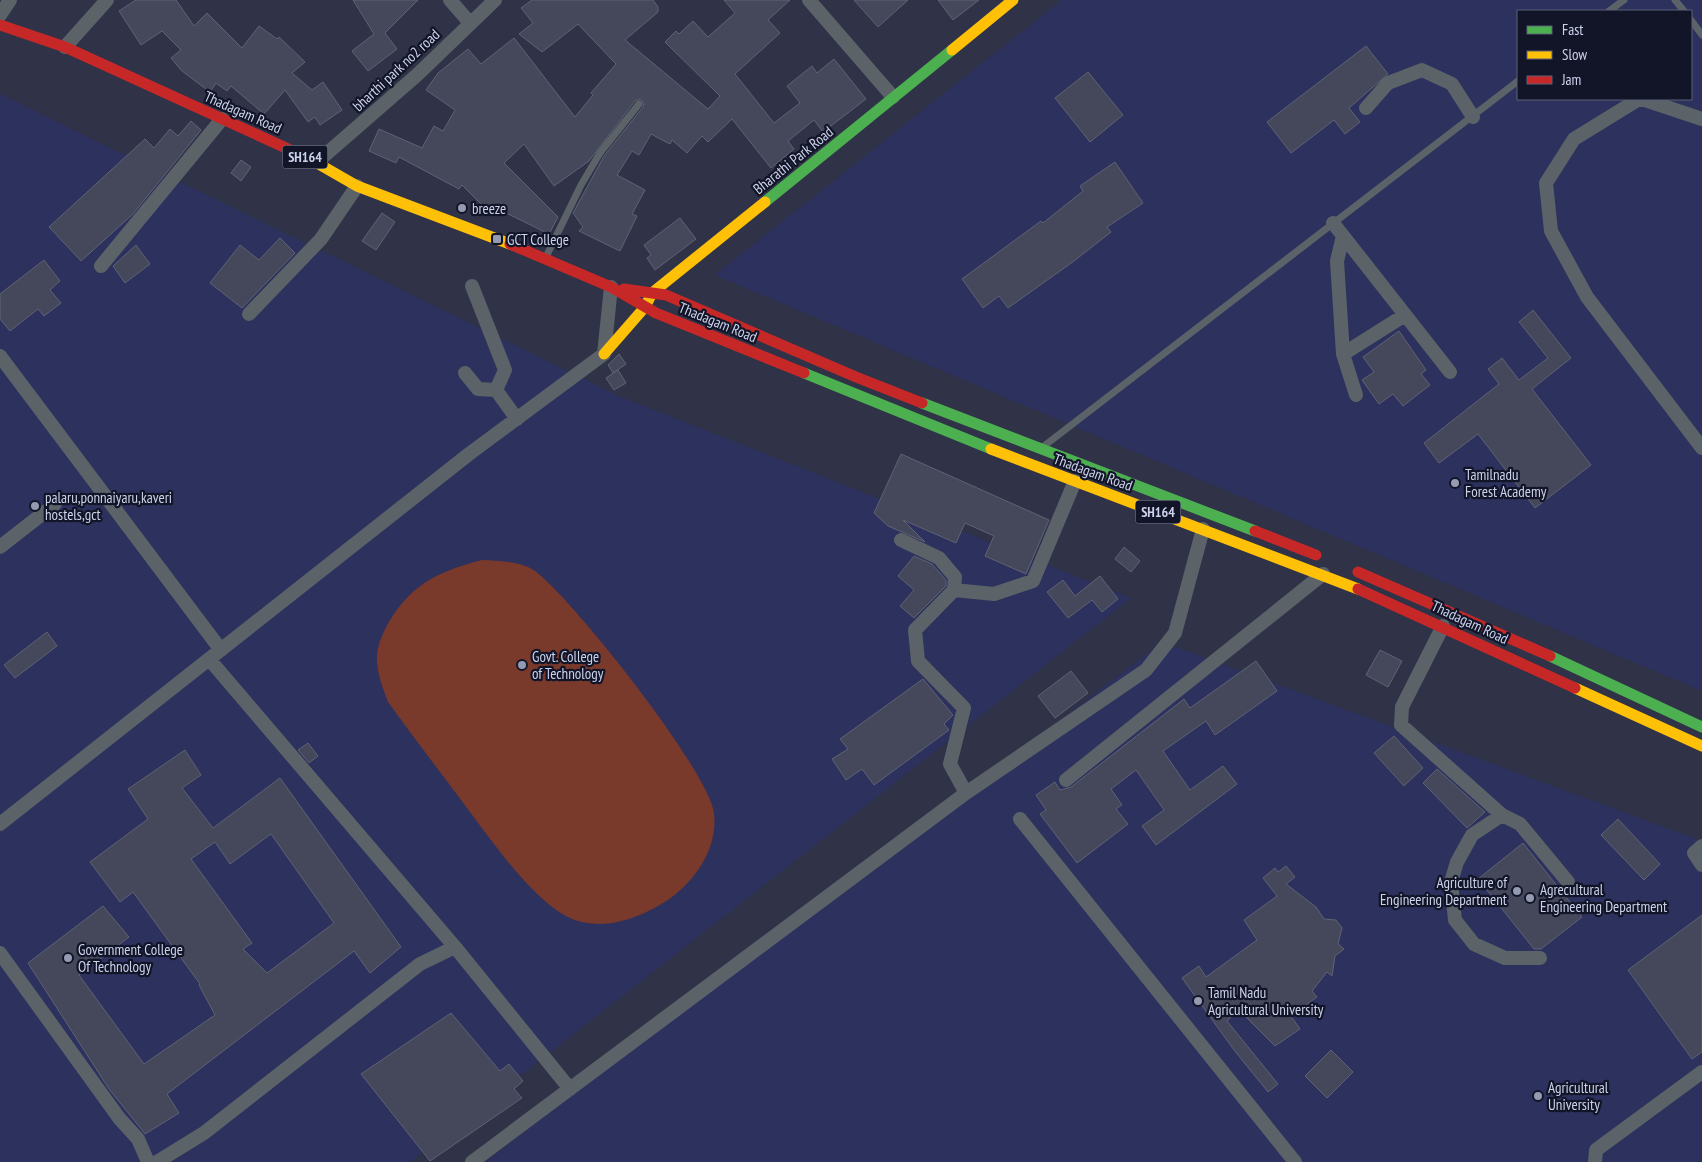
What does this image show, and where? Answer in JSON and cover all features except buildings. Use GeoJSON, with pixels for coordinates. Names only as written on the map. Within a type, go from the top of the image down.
{"type":"FeatureCollection","features":[{"type":"Feature","properties":{"kind":"main road","name":"Bharathi Park Road"},"geometry":{"type":"LineString","coordinates":[[604,354],[645,307],[652,293],[1013,0]]}},
{"type":"Feature","properties":{"kind":"main road","name":"Thadagam Road"},"geometry":{"type":"LineString","coordinates":[[0,24],[65,47],[318,162],[357,186],[498,238],[611,287],[645,307],[1075,481],[1323,574],[1443,626],[1702,746]]}},
{"type":"Feature","properties":{"kind":"main road","name":"Thadagam Road"},"geometry":{"type":"LineString","coordinates":[[611,287],[666,295],[856,377],[1328,560]]}},
{"type":"Feature","properties":{"kind":"main road","name":"Thadagam Road"},"geometry":{"type":"LineString","coordinates":[[1346,567],[1521,643],[1702,727]]}},
{"type":"Feature","properties":{"kind":"street"},"geometry":{"type":"LineString","coordinates":[[0,15],[10,0]]}},
{"type":"Feature","properties":{"kind":"street"},"geometry":{"type":"LineString","coordinates":[[65,47],[107,0]]}},
{"type":"Feature","properties":{"kind":"street"},"geometry":{"type":"LineString","coordinates":[[450,0],[470,23]]}},
{"type":"Feature","properties":{"kind":"street","name":"bharthi park no2 road"},"geometry":{"type":"LineString","coordinates":[[318,162],[416,75],[495,0]]}},
{"type":"Feature","properties":{"kind":"street"},"geometry":{"type":"LineString","coordinates":[[809,0],[893,97]]}},
{"type":"Feature","properties":{"kind":"street"},"geometry":{"type":"LineString","coordinates":[[1366,108],[1388,83],[1422,70],[1452,84],[1472,116]]}},
{"type":"Feature","properties":{"kind":"street"},"geometry":{"type":"LineString","coordinates":[[1639,100],[1574,139],[1546,183],[1551,231],[1587,297],[1702,448]]}},
{"type":"Feature","properties":{"kind":"street"},"geometry":{"type":"LineString","coordinates":[[1644,100],[1702,119]]}},
{"type":"Feature","properties":{"kind":"street"},"geometry":{"type":"LineString","coordinates":[[101,266],[222,119]]}},
{"type":"Feature","properties":{"kind":"street"},"geometry":{"type":"LineString","coordinates":[[249,314],[321,238],[357,186]]}},
{"type":"Feature","properties":{"kind":"street"},"geometry":{"type":"LineString","coordinates":[[1333,224],[1450,372]]}},
{"type":"Feature","properties":{"kind":"street"},"geometry":{"type":"LineString","coordinates":[[1343,236],[1337,261],[1343,354],[1356,395]]}},
{"type":"Feature","properties":{"kind":"street"},"geometry":{"type":"LineString","coordinates":[[472,286],[505,370],[496,390]]}},
{"type":"Feature","properties":{"kind":"street"},"geometry":{"type":"LineString","coordinates":[[0,824],[517,419],[604,354],[611,287]]}},
{"type":"Feature","properties":{"kind":"street"},"geometry":{"type":"LineString","coordinates":[[1343,354],[1405,315]]}},
{"type":"Feature","properties":{"kind":"street"},"geometry":{"type":"LineString","coordinates":[[0,356],[221,650]]}},
{"type":"Feature","properties":{"kind":"street"},"geometry":{"type":"LineString","coordinates":[[465,373],[478,389],[496,390]]}},
{"type":"Feature","properties":{"kind":"street"},"geometry":{"type":"LineString","coordinates":[[496,390],[517,419]]}},
{"type":"Feature","properties":{"kind":"street"},"geometry":{"type":"LineString","coordinates":[[954,590],[994,594],[1034,580],[1075,481]]}},
{"type":"Feature","properties":{"kind":"street"},"geometry":{"type":"LineString","coordinates":[[0,547],[55,504]]}},
{"type":"Feature","properties":{"kind":"street"},"geometry":{"type":"LineString","coordinates":[[472,1162],[966,793],[1146,670],[1174,633],[1203,529]]}},
{"type":"Feature","properties":{"kind":"street"},"geometry":{"type":"LineString","coordinates":[[901,540],[939,558],[954,577],[954,590],[915,630],[918,661],[964,708],[950,764],[966,793]]}},
{"type":"Feature","properties":{"kind":"street"},"geometry":{"type":"LineString","coordinates":[[1066,780],[1323,574]]}},
{"type":"Feature","properties":{"kind":"street"},"geometry":{"type":"LineString","coordinates":[[1443,626],[1402,708],[1401,725],[1502,815],[1520,824],[1568,882]]}},
{"type":"Feature","properties":{"kind":"street"},"geometry":{"type":"LineString","coordinates":[[209,659],[455,947],[570,1089]]}},
{"type":"Feature","properties":{"kind":"street"},"geometry":{"type":"LineString","coordinates":[[1502,815],[1472,835],[1457,862],[1451,882],[1455,920],[1474,944],[1505,958],[1540,958]]}},
{"type":"Feature","properties":{"kind":"street"},"geometry":{"type":"LineString","coordinates":[[1020,819],[1291,1161]]}},
{"type":"Feature","properties":{"kind":"street"},"geometry":{"type":"LineString","coordinates":[[1702,846],[1694,853],[1702,865]]}},
{"type":"Feature","properties":{"kind":"street"},"geometry":{"type":"LineString","coordinates":[[157,1162],[204,1133],[420,964],[455,947]]}},
{"type":"Feature","properties":{"kind":"street"},"geometry":{"type":"LineString","coordinates":[[0,953],[119,1118],[138,1139],[148,1162]]}},
{"type":"Feature","properties":{"kind":"street"},"geometry":{"type":"LineString","coordinates":[[1595,1162],[1596,1150],[1702,1072]]}},
{"type":"Feature","properties":{"kind":"lane"},"geometry":{"type":"LineString","coordinates":[[1611,10],[1624,0]]}},
{"type":"Feature","properties":{"kind":"lane"},"geometry":{"type":"LineString","coordinates":[[1675,0],[1683,10]]}},
{"type":"Feature","properties":{"kind":"lane"},"geometry":{"type":"LineString","coordinates":[[1692,21],[1702,35]]}},
{"type":"Feature","properties":{"kind":"lane"},"geometry":{"type":"LineString","coordinates":[[1040,449],[1517,82]]}},
{"type":"Feature","properties":{"kind":"lane"},"geometry":{"type":"LineString","coordinates":[[545,259],[581,186],[600,153],[639,104]]}},
{"type":"Feature","properties":{"kind":"shaded area","name":"Tamilnadu Forest Academy"},"geometry":{"type":"Polygon","coordinates":[[[1062,0],[1702,0],[1702,691],[715,275],[1062,0]]]}},
{"type":"Feature","properties":{"kind":"shaded area","name":"Govt. College of Technology"},"geometry":{"type":"Polygon","coordinates":[[[0,94],[621,397],[1131,598],[410,1162],[0,1162],[0,94]]]}},
{"type":"Feature","properties":{"kind":"shaded area"},"geometry":{"type":"Polygon","coordinates":[[[482,560],[523,565],[535,571],[553,587],[607,648],[636,686],[689,761],[706,792],[714,813],[714,826],[713,838],[704,861],[690,881],[672,897],[636,917],[608,923],[581,922],[568,917],[540,897],[500,852],[388,702],[378,672],[377,654],[383,633],[389,622],[407,597],[428,580],[453,569],[482,560]]]}},
{"type":"Feature","properties":{"kind":"shaded area","name":"Tamil Nadu Agricultural University"},"geometry":{"type":"Polygon","coordinates":[[[1162,642],[1702,841],[1702,1162],[485,1162],[1162,642]]]}},
{"type":"Feature","properties":{"kind":"traffic: fast"},"geometry":{"type":"LineString","coordinates":[[765,202],[952,50]]}},
{"type":"Feature","properties":{"kind":"traffic: fast"},"geometry":{"type":"LineString","coordinates":[[804,373],[991,449]]}},
{"type":"Feature","properties":{"kind":"traffic: fast"},"geometry":{"type":"LineString","coordinates":[[922,403],[1255,531]]}},
{"type":"Feature","properties":{"kind":"traffic: fast"},"geometry":{"type":"LineString","coordinates":[[1550,656],[1702,727]]}},
{"type":"Feature","properties":{"kind":"traffic: slow"},"geometry":{"type":"LineString","coordinates":[[952,50],[1013,0]]}},
{"type":"Feature","properties":{"kind":"traffic: slow"},"geometry":{"type":"LineString","coordinates":[[310,159],[357,186],[510,244]]}},
{"type":"Feature","properties":{"kind":"traffic: slow"},"geometry":{"type":"LineString","coordinates":[[604,354],[645,307],[652,293],[765,202]]}},
{"type":"Feature","properties":{"kind":"traffic: slow"},"geometry":{"type":"LineString","coordinates":[[991,449],[1358,589]]}},
{"type":"Feature","properties":{"kind":"traffic: slow"},"geometry":{"type":"LineString","coordinates":[[1575,688],[1702,746]]}},
{"type":"Feature","properties":{"kind":"traffic: jam"},"geometry":{"type":"LineString","coordinates":[[0,25],[65,47],[310,159]]}},
{"type":"Feature","properties":{"kind":"traffic: jam"},"geometry":{"type":"LineString","coordinates":[[510,244],[611,287],[656,313],[804,373]]}},
{"type":"Feature","properties":{"kind":"traffic: jam"},"geometry":{"type":"LineString","coordinates":[[624,289],[666,295],[856,377],[922,403]]}},
{"type":"Feature","properties":{"kind":"traffic: jam"},"geometry":{"type":"LineString","coordinates":[[1255,531],[1316,555]]}},
{"type":"Feature","properties":{"kind":"traffic: jam"},"geometry":{"type":"LineString","coordinates":[[1358,572],[1550,656]]}},
{"type":"Feature","properties":{"kind":"traffic: jam"},"geometry":{"type":"LineString","coordinates":[[1358,589],[1575,688]]}},
{"type":"Feature","properties":{"kind":"place","name":"breeze"},"geometry":{"type":"Point","coordinates":[462,208]}},
{"type":"Feature","properties":{"kind":"place","name":"GCT College"},"geometry":{"type":"Point","coordinates":[497,239]}},
{"type":"Feature","properties":{"kind":"place","name":"Tamilnadu Forest Academy"},"geometry":{"type":"Point","coordinates":[1455,483]}},
{"type":"Feature","properties":{"kind":"place","name":"palaru,ponnaiyaru,kaveri hostels,gct"},"geometry":{"type":"Point","coordinates":[35,506]}},
{"type":"Feature","properties":{"kind":"place","name":"Govt. College of Technology"},"geometry":{"type":"Point","coordinates":[522,665]}},
{"type":"Feature","properties":{"kind":"place","name":"Agriculture of Engineering Department"},"geometry":{"type":"Point","coordinates":[1517,891]}},
{"type":"Feature","properties":{"kind":"place","name":"Agrecultural Engineering Department"},"geometry":{"type":"Point","coordinates":[1530,898]}},
{"type":"Feature","properties":{"kind":"place","name":"Government College Of Technology"},"geometry":{"type":"Point","coordinates":[68,958]}},
{"type":"Feature","properties":{"kind":"place","name":"Tamil Nadu Agricultural University"},"geometry":{"type":"Point","coordinates":[1198,1001]}},
{"type":"Feature","properties":{"kind":"place","name":"Agricultural University"},"geometry":{"type":"Point","coordinates":[1538,1096]}}]}
